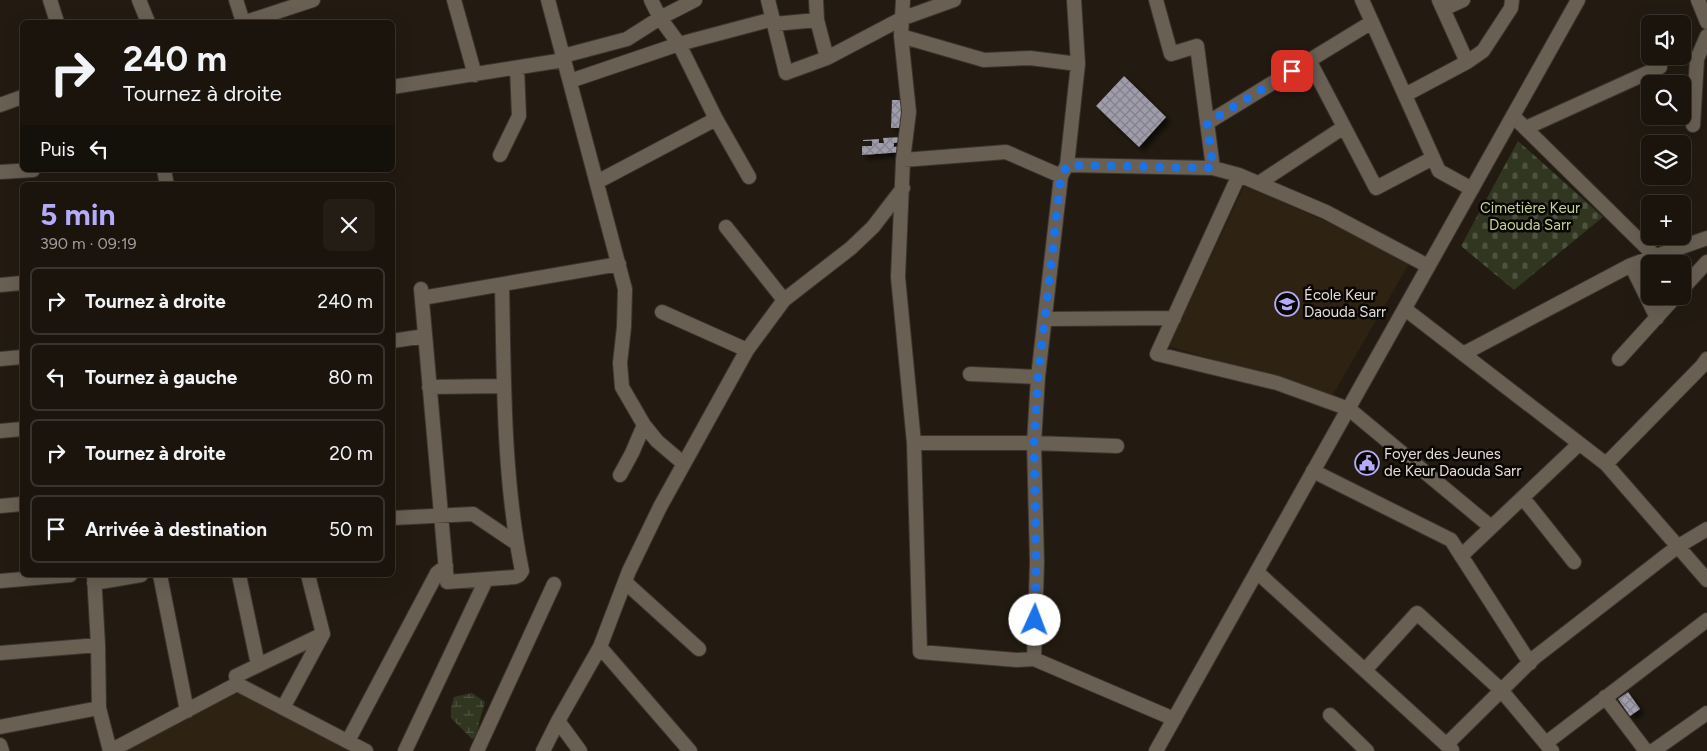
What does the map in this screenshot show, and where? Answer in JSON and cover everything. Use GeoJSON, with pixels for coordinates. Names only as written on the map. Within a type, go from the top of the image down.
{"type":"FeatureCollection","features":[{"type":"Feature","properties":{"kind":"street"},"geometry":{"type":"LineString","coordinates":[[50,0],[57,20]]}},
{"type":"Feature","properties":{"kind":"street"},"geometry":{"type":"LineString","coordinates":[[139,0],[147,20]]}},
{"type":"Feature","properties":{"kind":"street"},"geometry":{"type":"LineString","coordinates":[[236,0],[243,20]]}},
{"type":"Feature","properties":{"kind":"street"},"geometry":{"type":"LineString","coordinates":[[265,19],[313,0]]}},
{"type":"Feature","properties":{"kind":"street"},"geometry":{"type":"LineString","coordinates":[[454,0],[474,75]]}},
{"type":"Feature","properties":{"kind":"street"},"geometry":{"type":"LineString","coordinates":[[548,0],[625,289],[624,327],[620,362],[622,387],[644,425],[657,441],[684,464]]}},
{"type":"Feature","properties":{"kind":"street"},"geometry":{"type":"LineString","coordinates":[[651,0],[660,18],[679,44],[716,119],[749,177]]}},
{"type":"Feature","properties":{"kind":"street"},"geometry":{"type":"LineString","coordinates":[[395,88],[517,68],[564,58],[627,39],[660,18],[695,0]]}},
{"type":"Feature","properties":{"kind":"street"},"geometry":{"type":"LineString","coordinates":[[768,0],[786,73],[827,58],[901,19],[954,0]]}},
{"type":"Feature","properties":{"kind":"street"},"geometry":{"type":"LineString","coordinates":[[816,0],[817,20],[827,58]]}},
{"type":"Feature","properties":{"kind":"street"},"geometry":{"type":"LineString","coordinates":[[903,0],[901,36],[909,112],[903,160],[898,277],[914,443],[920,652],[1017,660],[1034,659],[1174,719]]}},
{"type":"Feature","properties":{"kind":"street"},"geometry":{"type":"LineString","coordinates":[[1034,659],[1036,562],[1034,443],[1038,377],[1078,64],[1074,0]]}},
{"type":"Feature","properties":{"kind":"street"},"geometry":{"type":"LineString","coordinates":[[1156,0],[1171,54],[1197,46],[1213,168]]}},
{"type":"Feature","properties":{"kind":"street"},"geometry":{"type":"LineString","coordinates":[[1362,0],[1439,171],[1472,189]]}},
{"type":"Feature","properties":{"kind":"street"},"geometry":{"type":"LineString","coordinates":[[1463,0],[1441,4],[1467,62]]}},
{"type":"Feature","properties":{"kind":"street"},"geometry":{"type":"LineString","coordinates":[[1405,95],[1467,62],[1483,51],[1511,8],[1512,0]]}},
{"type":"Feature","properties":{"kind":"street"},"geometry":{"type":"LineString","coordinates":[[1156,751],[1578,0]]}},
{"type":"Feature","properties":{"kind":"street"},"geometry":{"type":"LineString","coordinates":[[1698,0],[1707,22]]}},
{"type":"Feature","properties":{"kind":"street"},"geometry":{"type":"LineString","coordinates":[[570,81],[679,44],[774,22],[817,20]]}},
{"type":"Feature","properties":{"kind":"street"},"geometry":{"type":"LineString","coordinates":[[1207,123],[1372,22]]}},
{"type":"Feature","properties":{"kind":"street"},"geometry":{"type":"LineString","coordinates":[[901,36],[984,60],[1030,58],[1078,64]]}},
{"type":"Feature","properties":{"kind":"street"},"geometry":{"type":"LineString","coordinates":[[1693,126],[1697,58],[1707,36]]}},
{"type":"Feature","properties":{"kind":"street"},"geometry":{"type":"LineString","coordinates":[[1309,60],[1376,188],[1433,158]]}},
{"type":"Feature","properties":{"kind":"street"},"geometry":{"type":"LineString","coordinates":[[1526,128],[1660,67]]}},
{"type":"Feature","properties":{"kind":"street"},"geometry":{"type":"LineString","coordinates":[[500,155],[518,116],[517,68]]}},
{"type":"Feature","properties":{"kind":"street"},"geometry":{"type":"LineString","coordinates":[[0,105],[20,98]]}},
{"type":"Feature","properties":{"kind":"street"},"geometry":{"type":"LineString","coordinates":[[1513,116],[1654,255]]}},
{"type":"Feature","properties":{"kind":"street"},"geometry":{"type":"LineString","coordinates":[[597,182],[716,119]]}},
{"type":"Feature","properties":{"kind":"street"},"geometry":{"type":"LineString","coordinates":[[1258,183],[1344,127]]}},
{"type":"Feature","properties":{"kind":"street"},"geometry":{"type":"LineString","coordinates":[[903,160],[1006,152],[1064,170],[1213,168],[1239,175],[1326,212],[1428,266]]}},
{"type":"Feature","properties":{"kind":"street"},"geometry":{"type":"LineString","coordinates":[[0,172],[20,171]]}},
{"type":"Feature","properties":{"kind":"street"},"geometry":{"type":"LineString","coordinates":[[1239,175],[1157,354],[1277,383],[1349,409],[1491,527]]}},
{"type":"Feature","properties":{"kind":"street"},"geometry":{"type":"LineString","coordinates":[[543,751],[600,647],[625,582],[660,507],[747,350],[784,300],[851,248],[873,227],[903,188]]}},
{"type":"Feature","properties":{"kind":"street"},"geometry":{"type":"LineString","coordinates":[[726,227],[784,300]]}},
{"type":"Feature","properties":{"kind":"street"},"geometry":{"type":"LineString","coordinates":[[1661,255],[1701,240],[1707,256]]}},
{"type":"Feature","properties":{"kind":"street"},"geometry":{"type":"LineString","coordinates":[[1463,354],[1631,265],[1641,262]]}},
{"type":"Feature","properties":{"kind":"street"},"geometry":{"type":"LineString","coordinates":[[1691,280],[1707,262]]}},
{"type":"Feature","properties":{"kind":"street"},"geometry":{"type":"LineString","coordinates":[[502,285],[505,440],[516,543],[522,570],[519,575],[486,580],[447,582],[421,294],[502,285],[619,264]]}},
{"type":"Feature","properties":{"kind":"street"},"geometry":{"type":"LineString","coordinates":[[1631,265],[1657,318]]}},
{"type":"Feature","properties":{"kind":"street"},"geometry":{"type":"LineString","coordinates":[[0,285],[20,284]]}},
{"type":"Feature","properties":{"kind":"street"},"geometry":{"type":"LineString","coordinates":[[1619,359],[1668,305]]}},
{"type":"Feature","properties":{"kind":"street"},"geometry":{"type":"LineString","coordinates":[[1405,309],[1606,464],[1707,580]]}},
{"type":"Feature","properties":{"kind":"street"},"geometry":{"type":"LineString","coordinates":[[662,312],[747,350]]}},
{"type":"Feature","properties":{"kind":"street"},"geometry":{"type":"LineString","coordinates":[[1046,319],[1174,318]]}},
{"type":"Feature","properties":{"kind":"street"},"geometry":{"type":"LineString","coordinates":[[395,341],[425,336]]}},
{"type":"Feature","properties":{"kind":"street"},"geometry":{"type":"LineString","coordinates":[[0,359],[20,357]]}},
{"type":"Feature","properties":{"kind":"street"},"geometry":{"type":"LineString","coordinates":[[1606,464],[1704,369]]}},
{"type":"Feature","properties":{"kind":"street"},"geometry":{"type":"LineString","coordinates":[[970,374],[1038,377]]}},
{"type":"Feature","properties":{"kind":"street"},"geometry":{"type":"LineString","coordinates":[[430,387],[504,386]]}},
{"type":"Feature","properties":{"kind":"street"},"geometry":{"type":"LineString","coordinates":[[620,475],[644,425]]}},
{"type":"Feature","properties":{"kind":"street"},"geometry":{"type":"LineString","coordinates":[[0,431],[20,429]]}},
{"type":"Feature","properties":{"kind":"street"},"geometry":{"type":"LineString","coordinates":[[914,443],[1034,443],[1117,446]]}},
{"type":"Feature","properties":{"kind":"street"},"geometry":{"type":"LineString","coordinates":[[1461,556],[1579,444]]}},
{"type":"Feature","properties":{"kind":"street"},"geometry":{"type":"LineString","coordinates":[[1313,472],[1450,540],[1530,663]]}},
{"type":"Feature","properties":{"kind":"street"},"geometry":{"type":"LineString","coordinates":[[1523,498],[1574,562]]}},
{"type":"Feature","properties":{"kind":"street"},"geometry":{"type":"LineString","coordinates":[[0,506],[20,504]]}},
{"type":"Feature","properties":{"kind":"street"},"geometry":{"type":"LineString","coordinates":[[395,518],[473,514],[516,543]]}},
{"type":"Feature","properties":{"kind":"street"},"geometry":{"type":"LineString","coordinates":[[1257,572],[1448,748],[1501,690],[1530,663],[1677,547],[1707,529]]}},
{"type":"Feature","properties":{"kind":"street"},"geometry":{"type":"LineString","coordinates":[[348,741],[437,573],[446,566]]}},
{"type":"Feature","properties":{"kind":"street"},"geometry":{"type":"LineString","coordinates":[[0,581],[47,577]]}},
{"type":"Feature","properties":{"kind":"street"},"geometry":{"type":"LineString","coordinates":[[116,577],[94,579],[99,708],[110,751],[237,684]]}},
{"type":"Feature","properties":{"kind":"street"},"geometry":{"type":"LineString","coordinates":[[160,577],[187,711]]}},
{"type":"Feature","properties":{"kind":"street"},"geometry":{"type":"LineString","coordinates":[[239,577],[258,665]]}},
{"type":"Feature","properties":{"kind":"street"},"geometry":{"type":"LineString","coordinates":[[283,708],[323,634],[309,577]]}},
{"type":"Feature","properties":{"kind":"street"},"geometry":{"type":"LineString","coordinates":[[405,751],[486,580]]}},
{"type":"Feature","properties":{"kind":"street"},"geometry":{"type":"LineString","coordinates":[[625,582],[699,649]]}},
{"type":"Feature","properties":{"kind":"street"},"geometry":{"type":"LineString","coordinates":[[478,751],[554,584]]}},
{"type":"Feature","properties":{"kind":"street"},"geometry":{"type":"LineString","coordinates":[[1365,670],[1417,613],[1501,690],[1549,747],[1605,697],[1707,620]]}},
{"type":"Feature","properties":{"kind":"street"},"geometry":{"type":"LineString","coordinates":[[237,684],[236,676],[323,634]]}},
{"type":"Feature","properties":{"kind":"street"},"geometry":{"type":"LineString","coordinates":[[0,652],[98,645]]}},
{"type":"Feature","properties":{"kind":"street"},"geometry":{"type":"LineString","coordinates":[[600,647],[690,751]]}},
{"type":"Feature","properties":{"kind":"street"},"geometry":{"type":"LineString","coordinates":[[237,684],[366,751]]}},
{"type":"Feature","properties":{"kind":"street"},"geometry":{"type":"LineString","coordinates":[[1605,697],[1646,751]]}},
{"type":"Feature","properties":{"kind":"street"},"geometry":{"type":"LineString","coordinates":[[0,727],[99,708]]}},
{"type":"Feature","properties":{"kind":"street"},"geometry":{"type":"LineString","coordinates":[[1653,751],[1707,713]]}},
{"type":"Feature","properties":{"kind":"street"},"geometry":{"type":"LineString","coordinates":[[1330,715],[1367,751]]}},
{"type":"Feature","properties":{"kind":"street"},"geometry":{"type":"LineString","coordinates":[[558,722],[580,751]]}},
{"type":"Feature","properties":{"kind":"street"},"geometry":{"type":"LineString","coordinates":[[0,745],[2,751]]}},
{"type":"Feature","properties":{"kind":"shaded area","name":"École Keur Daouda Sarr"},"geometry":{"type":"Polygon","coordinates":[[[1244,186],[1356,234],[1410,262],[1332,396],[1169,346],[1244,186]]]}},
{"type":"Feature","properties":{"kind":"shaded area"},"geometry":{"type":"Polygon","coordinates":[[[235,690],[355,751],[121,751],[235,690]]]}},
{"type":"Feature","properties":{"kind":"green space","name":"Cimetière Keur Daouda Sarr"},"geometry":{"type":"Polygon","coordinates":[[[1518,141],[1603,217],[1514,290],[1461,246],[1518,141]]]}},
{"type":"Feature","properties":{"kind":"green space"},"geometry":{"type":"Polygon","coordinates":[[[472,693],[485,702],[477,737],[472,739],[451,718],[451,708],[454,697],[472,693]]]}},
{"type":"Feature","properties":{"kind":"building"},"geometry":{"type":"Polygon","coordinates":[[[1124,76],[1166,117],[1139,147],[1096,106],[1124,76]]]}},
{"type":"Feature","properties":{"kind":"building"},"geometry":{"type":"Polygon","coordinates":[[[892,100],[904,100],[903,128],[891,128],[892,100]]]}},
{"type":"Feature","properties":{"kind":"building"},"geometry":{"type":"Polygon","coordinates":[[[902,137],[902,142],[894,143],[894,147],[902,146],[903,152],[862,155],[862,146],[872,146],[872,141],[863,140],[879,139],[879,143],[884,143],[883,138],[902,137]]]}},
{"type":"Feature","properties":{"kind":"building"},"geometry":{"type":"Polygon","coordinates":[[[1628,692],[1640,709],[1630,716],[1618,699],[1628,692]]]}},
{"type":"Feature","properties":{"kind":"place","name":"École Keur Daouda Sarr"},"geometry":{"type":"Point","coordinates":[1287,304]}},
{"type":"Feature","properties":{"kind":"place","name":"Foyer des Jeunes de Keur Daouda Sarr"},"geometry":{"type":"Point","coordinates":[1367,463]}},
{"type":"Feature","properties":{"kind":"route"},"geometry":{"type":"LineString","coordinates":[[1035,620],[1034,443],[1038,377],[1061,176],[1067,165],[1213,168],[1207,123],[1292,71]]}}]}
